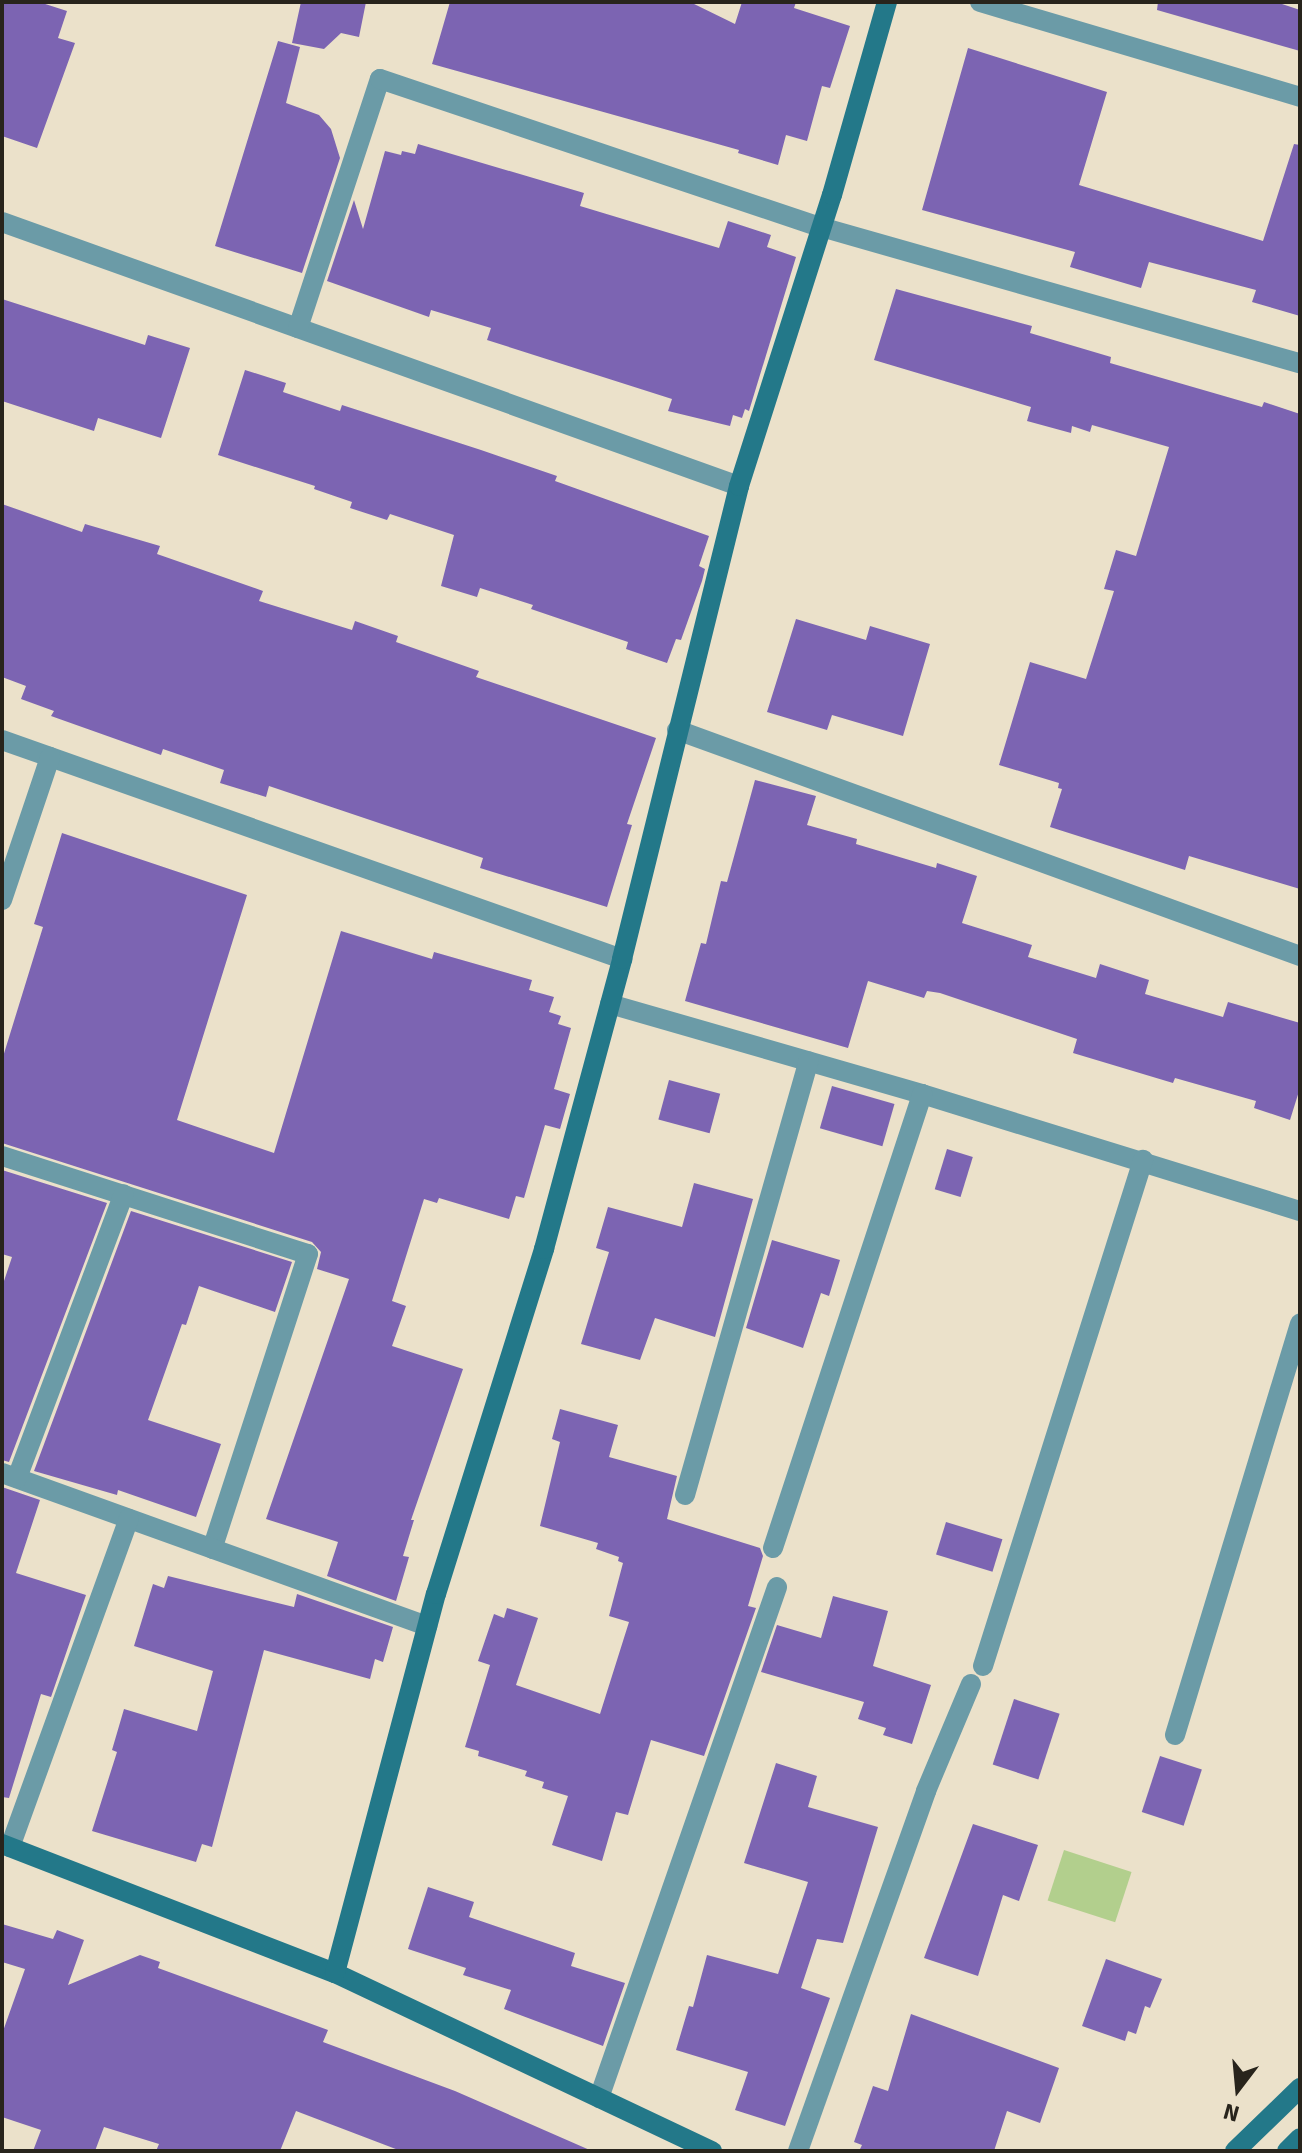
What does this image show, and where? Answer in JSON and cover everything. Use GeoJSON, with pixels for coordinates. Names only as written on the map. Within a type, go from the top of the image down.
{"type":"FeatureCollection","features":[{"type":"Feature","properties":{"kind":"street"},"geometry":{"type":"LineString","coordinates":[[335,1973],[427,1626],[544,1249],[622,959],[739,486],[821,227],[887,2]]}},
{"type":"Feature","properties":{"kind":"street"},"geometry":{"type":"LineString","coordinates":[[980,2],[1300,97]]}},
{"type":"Feature","properties":{"kind":"street"},"geometry":{"type":"LineString","coordinates":[[298,328],[380,79],[821,227],[1300,363]]}},
{"type":"Feature","properties":{"kind":"street"},"geometry":{"type":"LineString","coordinates":[[2,222],[739,486]]}},
{"type":"Feature","properties":{"kind":"street"},"geometry":{"type":"LineString","coordinates":[[677,730],[1300,956]]}},
{"type":"Feature","properties":{"kind":"street"},"geometry":{"type":"LineString","coordinates":[[2,740],[622,959]]}},
{"type":"Feature","properties":{"kind":"street"},"geometry":{"type":"LineString","coordinates":[[2,900],[50,757]]}},
{"type":"Feature","properties":{"kind":"street"},"geometry":{"type":"LineString","coordinates":[[610,1004],[1143,1160],[1300,1211]]}},
{"type":"Feature","properties":{"kind":"street"},"geometry":{"type":"LineString","coordinates":[[685,1495],[809,1061]]}},
{"type":"Feature","properties":{"kind":"street"},"geometry":{"type":"LineString","coordinates":[[773,1548],[922,1094]]}},
{"type":"Feature","properties":{"kind":"street"},"geometry":{"type":"LineString","coordinates":[[2,1156],[308,1254],[212,1549]]}},
{"type":"Feature","properties":{"kind":"street"},"geometry":{"type":"LineString","coordinates":[[983,1666],[1143,1160]]}},
{"type":"Feature","properties":{"kind":"street"},"geometry":{"type":"LineString","coordinates":[[124,1194],[10,1476],[427,1626]]}},
{"type":"Feature","properties":{"kind":"street"},"geometry":{"type":"LineString","coordinates":[[1175,1735],[1300,1324]]}},
{"type":"Feature","properties":{"kind":"street"},"geometry":{"type":"LineString","coordinates":[[129,1519],[6,1845],[335,1973],[712,2151]]}},
{"type":"Feature","properties":{"kind":"street"},"geometry":{"type":"LineString","coordinates":[[599,2098],[777,1587]]}},
{"type":"Feature","properties":{"kind":"street"},"geometry":{"type":"LineString","coordinates":[[798,2151],[926,1791],[971,1684]]}},
{"type":"Feature","properties":{"kind":"street"},"geometry":{"type":"LineString","coordinates":[[1235,2151],[1300,2088]]}},
{"type":"Feature","properties":{"kind":"street"},"geometry":{"type":"LineString","coordinates":[[1287,2151],[1300,2138]]}},
{"type":"Feature","properties":{"kind":"green space"},"geometry":{"type":"Polygon","coordinates":[[[1064,1850],[1132,1872],[1115,1922],[1048,1900],[1064,1850]]]}},
{"type":"Feature","properties":{"kind":"building"},"geometry":{"type":"Polygon","coordinates":[[[2,2],[39,2],[67,11],[58,38],[75,43],[37,148],[2,136],[2,2]]]}},
{"type":"Feature","properties":{"kind":"building"},"geometry":{"type":"Polygon","coordinates":[[[301,2],[366,2],[359,37],[341,33],[324,49],[292,43],[301,2]]]}},
{"type":"Feature","properties":{"kind":"building"},"geometry":{"type":"Polygon","coordinates":[[[450,2],[690,2],[735,24],[742,2],[796,2],[794,8],[850,26],[830,88],[822,86],[807,141],[786,135],[778,165],[738,153],[739,150],[432,64],[450,2]]]}},
{"type":"Feature","properties":{"kind":"building"},"geometry":{"type":"Polygon","coordinates":[[[1158,2],[1276,2],[1300,10],[1300,51],[1157,10],[1158,2]]]}},
{"type":"Feature","properties":{"kind":"building"},"geometry":{"type":"Polygon","coordinates":[[[278,41],[300,47],[286,103],[319,115],[331,129],[340,158],[302,273],[215,246],[278,41]]]}},
{"type":"Feature","properties":{"kind":"building"},"geometry":{"type":"Polygon","coordinates":[[[968,48],[1107,92],[1079,185],[1263,241],[1294,144],[1300,145],[1300,316],[1252,302],[1256,290],[1149,262],[1141,288],[1070,267],[1075,252],[922,210],[968,48]]]}},
{"type":"Feature","properties":{"kind":"building"},"geometry":{"type":"Polygon","coordinates":[[[418,144],[584,193],[580,206],[719,248],[728,221],[771,235],[767,247],[796,257],[749,411],[745,409],[742,418],[733,415],[730,426],[668,411],[672,399],[487,340],[491,328],[431,310],[429,317],[327,281],[354,200],[363,229],[385,151],[415,154],[418,144]]]}},
{"type":"Feature","properties":{"kind":"building"},"geometry":{"type":"Polygon","coordinates":[[[896,289],[1032,326],[1030,333],[1111,357],[1110,363],[1262,407],[1264,402],[1300,414],[1300,889],[1189,856],[1185,870],[1050,827],[1062,789],[1058,788],[1059,783],[999,765],[1030,662],[1086,679],[1114,591],[1104,589],[1116,550],[1136,556],[1169,447],[1092,425],[1090,432],[1072,426],[1071,433],[1027,421],[1031,407],[874,360],[896,289]]]}},
{"type":"Feature","properties":{"kind":"building"},"geometry":{"type":"Polygon","coordinates":[[[2,299],[145,345],[148,335],[190,348],[161,438],[98,418],[94,431],[2,401],[2,299]]]}},
{"type":"Feature","properties":{"kind":"building"},"geometry":{"type":"Polygon","coordinates":[[[245,370],[286,383],[283,392],[340,411],[342,405],[481,450],[557,476],[555,481],[709,536],[699,566],[705,569],[702,581],[681,640],[676,639],[667,663],[626,649],[628,642],[531,609],[533,605],[480,588],[477,597],[441,586],[454,535],[390,514],[387,520],[350,508],[352,502],[314,489],[315,486],[218,455],[245,370]]]}},
{"type":"Feature","properties":{"kind":"building"},"geometry":{"type":"Polygon","coordinates":[[[2,504],[82,532],[85,524],[160,546],[157,554],[263,591],[259,601],[352,630],[355,621],[398,636],[396,642],[479,671],[476,677],[656,738],[627,824],[632,825],[607,907],[480,868],[483,858],[269,786],[266,797],[220,783],[224,770],[163,749],[161,755],[51,716],[54,711],[21,699],[26,686],[2,677],[2,504]]]}},
{"type":"Feature","properties":{"kind":"building"},"geometry":{"type":"Polygon","coordinates":[[[796,619],[866,640],[870,626],[930,644],[903,736],[832,715],[827,730],[767,712],[796,619]]]}},
{"type":"Feature","properties":{"kind":"building"},"geometry":{"type":"Polygon","coordinates":[[[755,780],[816,796],[807,825],[857,839],[856,844],[936,868],[937,863],[977,876],[962,923],[1032,945],[1028,957],[1096,978],[1100,964],[1149,980],[1145,994],[1223,1017],[1228,1002],[1300,1023],[1300,1088],[1290,1120],[1254,1108],[1256,1101],[1175,1078],[1173,1083],[1073,1053],[1077,1039],[940,993],[927,991],[924,998],[868,981],[848,1048],[685,1001],[701,943],[706,944],[721,881],[727,882],[755,780]]]}},
{"type":"Feature","properties":{"kind":"building"},"geometry":{"type":"Polygon","coordinates":[[[62,833],[247,895],[177,1120],[274,1153],[341,931],[432,959],[434,952],[532,980],[529,990],[554,997],[549,1012],[561,1016],[558,1024],[571,1028],[554,1089],[570,1094],[560,1129],[545,1125],[524,1198],[516,1196],[509,1219],[439,1198],[437,1203],[424,1199],[392,1301],[406,1306],[392,1346],[463,1369],[411,1520],[414,1520],[403,1556],[409,1557],[396,1601],[327,1576],[338,1542],[266,1519],[349,1279],[317,1269],[321,1252],[312,1242],[2,1143],[2,1060],[43,927],[34,924],[62,833]]]}},
{"type":"Feature","properties":{"kind":"building"},"geometry":{"type":"Polygon","coordinates":[[[669,1080],[720,1094],[710,1133],[658,1120],[669,1080]]]}},
{"type":"Feature","properties":{"kind":"building"},"geometry":{"type":"Polygon","coordinates":[[[832,1086],[894,1104],[882,1146],[820,1128],[832,1086]]]}},
{"type":"Feature","properties":{"kind":"building"},"geometry":{"type":"Polygon","coordinates":[[[947,1149],[973,1157],[961,1197],[935,1189],[947,1149]]]}},
{"type":"Feature","properties":{"kind":"building"},"geometry":{"type":"Polygon","coordinates":[[[2,1170],[107,1203],[9,1462],[2,1460],[2,1287],[12,1257],[2,1254],[2,1170]]]}},
{"type":"Feature","properties":{"kind":"building"},"geometry":{"type":"Polygon","coordinates":[[[694,1183],[753,1199],[715,1337],[655,1318],[640,1360],[581,1344],[609,1252],[596,1248],[608,1207],[682,1227],[694,1183]]]}},
{"type":"Feature","properties":{"kind":"building"},"geometry":{"type":"Polygon","coordinates":[[[131,1211],[292,1262],[275,1312],[199,1286],[186,1325],[182,1324],[148,1420],[221,1444],[196,1517],[118,1490],[117,1495],[34,1471],[131,1211]]]}},
{"type":"Feature","properties":{"kind":"building"},"geometry":{"type":"Polygon","coordinates":[[[772,1240],[840,1260],[829,1296],[821,1293],[803,1348],[746,1328],[772,1240]]]}},
{"type":"Feature","properties":{"kind":"building"},"geometry":{"type":"Polygon","coordinates":[[[560,1409],[618,1425],[609,1457],[677,1476],[667,1519],[760,1548],[763,1556],[748,1606],[756,1608],[704,1756],[651,1740],[628,1815],[616,1812],[602,1861],[552,1845],[568,1796],[542,1788],[544,1782],[525,1776],[527,1771],[478,1756],[479,1751],[465,1747],[490,1665],[478,1661],[494,1614],[504,1618],[507,1608],[538,1618],[516,1685],[600,1714],[629,1622],[609,1616],[623,1563],[618,1561],[619,1557],[596,1549],[598,1543],[540,1526],[560,1442],[552,1439],[560,1409]]]}},
{"type":"Feature","properties":{"kind":"building"},"geometry":{"type":"Polygon","coordinates":[[[2,1487],[40,1500],[16,1573],[86,1595],[51,1697],[41,1694],[9,1798],[2,1797],[2,1487]]]}},
{"type":"Feature","properties":{"kind":"building"},"geometry":{"type":"Polygon","coordinates":[[[946,1522],[1002,1539],[992,1572],[936,1555],[946,1522]]]}},
{"type":"Feature","properties":{"kind":"building"},"geometry":{"type":"Polygon","coordinates":[[[168,1576],[294,1607],[297,1594],[393,1627],[383,1662],[375,1659],[370,1679],[264,1650],[212,1847],[202,1844],[196,1862],[92,1831],[117,1752],[112,1750],[124,1709],[197,1731],[213,1671],[134,1646],[153,1584],[164,1588],[168,1576]]]}},
{"type":"Feature","properties":{"kind":"building"},"geometry":{"type":"Polygon","coordinates":[[[833,1596],[888,1611],[873,1666],[931,1685],[912,1744],[883,1735],[886,1728],[858,1719],[864,1702],[761,1672],[777,1625],[821,1638],[833,1596]]]}},
{"type":"Feature","properties":{"kind":"building"},"geometry":{"type":"Polygon","coordinates":[[[1014,1699],[1060,1714],[1038,1779],[993,1765],[1014,1699]]]}},
{"type":"Feature","properties":{"kind":"building"},"geometry":{"type":"Polygon","coordinates":[[[1160,1756],[1202,1770],[1184,1826],[1142,1812],[1160,1756]]]}},
{"type":"Feature","properties":{"kind":"building"},"geometry":{"type":"Polygon","coordinates":[[[776,1763],[817,1776],[808,1807],[878,1827],[843,1943],[817,1939],[801,1988],[830,1998],[785,2126],[735,2110],[748,2072],[676,2050],[689,2006],[693,2007],[707,1955],[778,1974],[808,1882],[744,1863],[776,1763]]]}},
{"type":"Feature","properties":{"kind":"building"},"geometry":{"type":"Polygon","coordinates":[[[973,1824],[1038,1845],[1019,1901],[1003,1895],[978,1976],[924,1958],[973,1824]]]}},
{"type":"Feature","properties":{"kind":"building"},"geometry":{"type":"Polygon","coordinates":[[[428,1887],[474,1902],[469,1917],[575,1953],[571,1966],[625,1983],[603,2046],[504,2009],[511,1990],[463,1975],[466,1968],[408,1949],[428,1887]]]}},
{"type":"Feature","properties":{"kind":"building"},"geometry":{"type":"Polygon","coordinates":[[[2,1924],[53,1939],[57,1930],[84,1940],[68,1985],[140,1955],[160,1962],[158,1968],[328,2030],[323,2042],[455,2091],[592,2151],[401,2151],[296,2111],[280,2151],[156,2151],[159,2144],[104,2127],[95,2151],[33,2151],[41,2130],[2,2117],[2,2034],[25,1969],[2,1962],[2,1924]]]}},
{"type":"Feature","properties":{"kind":"building"},"geometry":{"type":"Polygon","coordinates":[[[1106,1959],[1162,1979],[1150,2008],[1145,2006],[1136,2034],[1128,2031],[1125,2041],[1082,2026],[1106,1959]]]}},
{"type":"Feature","properties":{"kind":"building"},"geometry":{"type":"Polygon","coordinates":[[[911,2014],[1059,2068],[1040,2123],[1007,2111],[994,2151],[859,2151],[862,2145],[854,2142],[873,2086],[888,2091],[911,2014]]]}}]}
